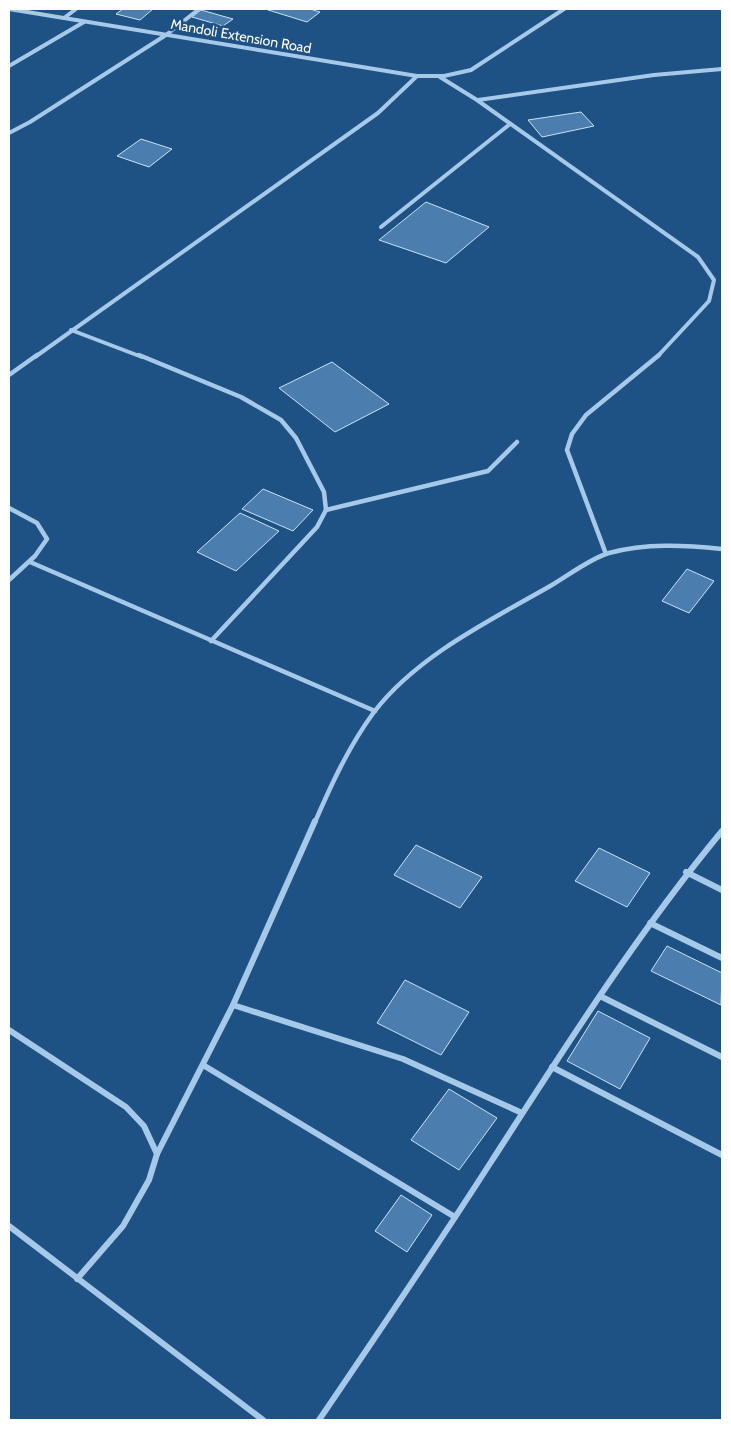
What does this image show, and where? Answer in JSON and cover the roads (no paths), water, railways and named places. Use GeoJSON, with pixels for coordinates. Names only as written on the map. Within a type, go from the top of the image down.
{"type":"FeatureCollection","features":[{"type":"Feature","properties":{"kind":"street","name":"Mandoli Extension Road"},"geometry":{"type":"LineString","coordinates":[[9,9],[417,76],[440,77],[457,75],[471,70],[564,9]]}},
{"type":"Feature","properties":{"kind":"street"},"geometry":{"type":"LineString","coordinates":[[64,18],[76,9]]}},
{"type":"Feature","properties":{"kind":"street"},"geometry":{"type":"LineString","coordinates":[[9,133],[30,122],[166,35],[200,9]]}},
{"type":"Feature","properties":{"kind":"street"},"geometry":{"type":"LineString","coordinates":[[9,66],[84,21]]}},
{"type":"Feature","properties":{"kind":"street"},"geometry":{"type":"LineString","coordinates":[[477,100],[654,75],[722,69]]}},
{"type":"Feature","properties":{"kind":"street"},"geometry":{"type":"LineString","coordinates":[[9,375],[378,113],[417,76]]}},
{"type":"Feature","properties":{"kind":"street"},"geometry":{"type":"LineString","coordinates":[[440,77],[477,100],[698,257],[714,280],[722,282]]}},
{"type":"Feature","properties":{"kind":"street"},"geometry":{"type":"LineString","coordinates":[[381,227],[510,124]]}},
{"type":"Feature","properties":{"kind":"street"},"geometry":{"type":"LineString","coordinates":[[606,554],[567,450],[572,434],[586,415],[664,351],[696,317],[709,301],[714,280]]}},
{"type":"Feature","properties":{"kind":"street"},"geometry":{"type":"LineString","coordinates":[[71,330],[183,372],[241,397],[281,420],[296,438],[324,492],[326,510],[316,528],[211,641]]}},
{"type":"Feature","properties":{"kind":"street"},"geometry":{"type":"LineString","coordinates":[[326,510],[488,471],[517,442]]}},
{"type":"Feature","properties":{"kind":"street"},"geometry":{"type":"LineString","coordinates":[[9,508],[39,524],[47,539],[43,547],[30,562],[9,580]]}},
{"type":"Feature","properties":{"kind":"street"},"geometry":{"type":"LineString","coordinates":[[77,1279],[123,1226],[150,1180],[157,1154],[233,1005],[342,762],[375,711],[415,670],[456,640],[606,554],[630,547],[675,545],[722,549]]}},
{"type":"Feature","properties":{"kind":"street"},"geometry":{"type":"LineString","coordinates":[[30,562],[375,711]]}},
{"type":"Feature","properties":{"kind":"street"},"geometry":{"type":"LineString","coordinates":[[319,1420],[455,1217],[552,1066],[686,872],[722,831]]}},
{"type":"Feature","properties":{"kind":"street"},"geometry":{"type":"LineString","coordinates":[[686,872],[722,890]]}},
{"type":"Feature","properties":{"kind":"street"},"geometry":{"type":"LineString","coordinates":[[650,923],[722,958]]}},
{"type":"Feature","properties":{"kind":"street"},"geometry":{"type":"LineString","coordinates":[[600,996],[722,1057]]}},
{"type":"Feature","properties":{"kind":"street"},"geometry":{"type":"LineString","coordinates":[[233,1005],[403,1059],[522,1113]]}},
{"type":"Feature","properties":{"kind":"street"},"geometry":{"type":"LineString","coordinates":[[9,1030],[126,1106],[144,1126],[157,1154]]}},
{"type":"Feature","properties":{"kind":"street"},"geometry":{"type":"LineString","coordinates":[[203,1064],[455,1217]]}},
{"type":"Feature","properties":{"kind":"street"},"geometry":{"type":"LineString","coordinates":[[552,1066],[722,1155]]}},
{"type":"Feature","properties":{"kind":"street"},"geometry":{"type":"LineString","coordinates":[[9,1226],[263,1420]]}}]}
